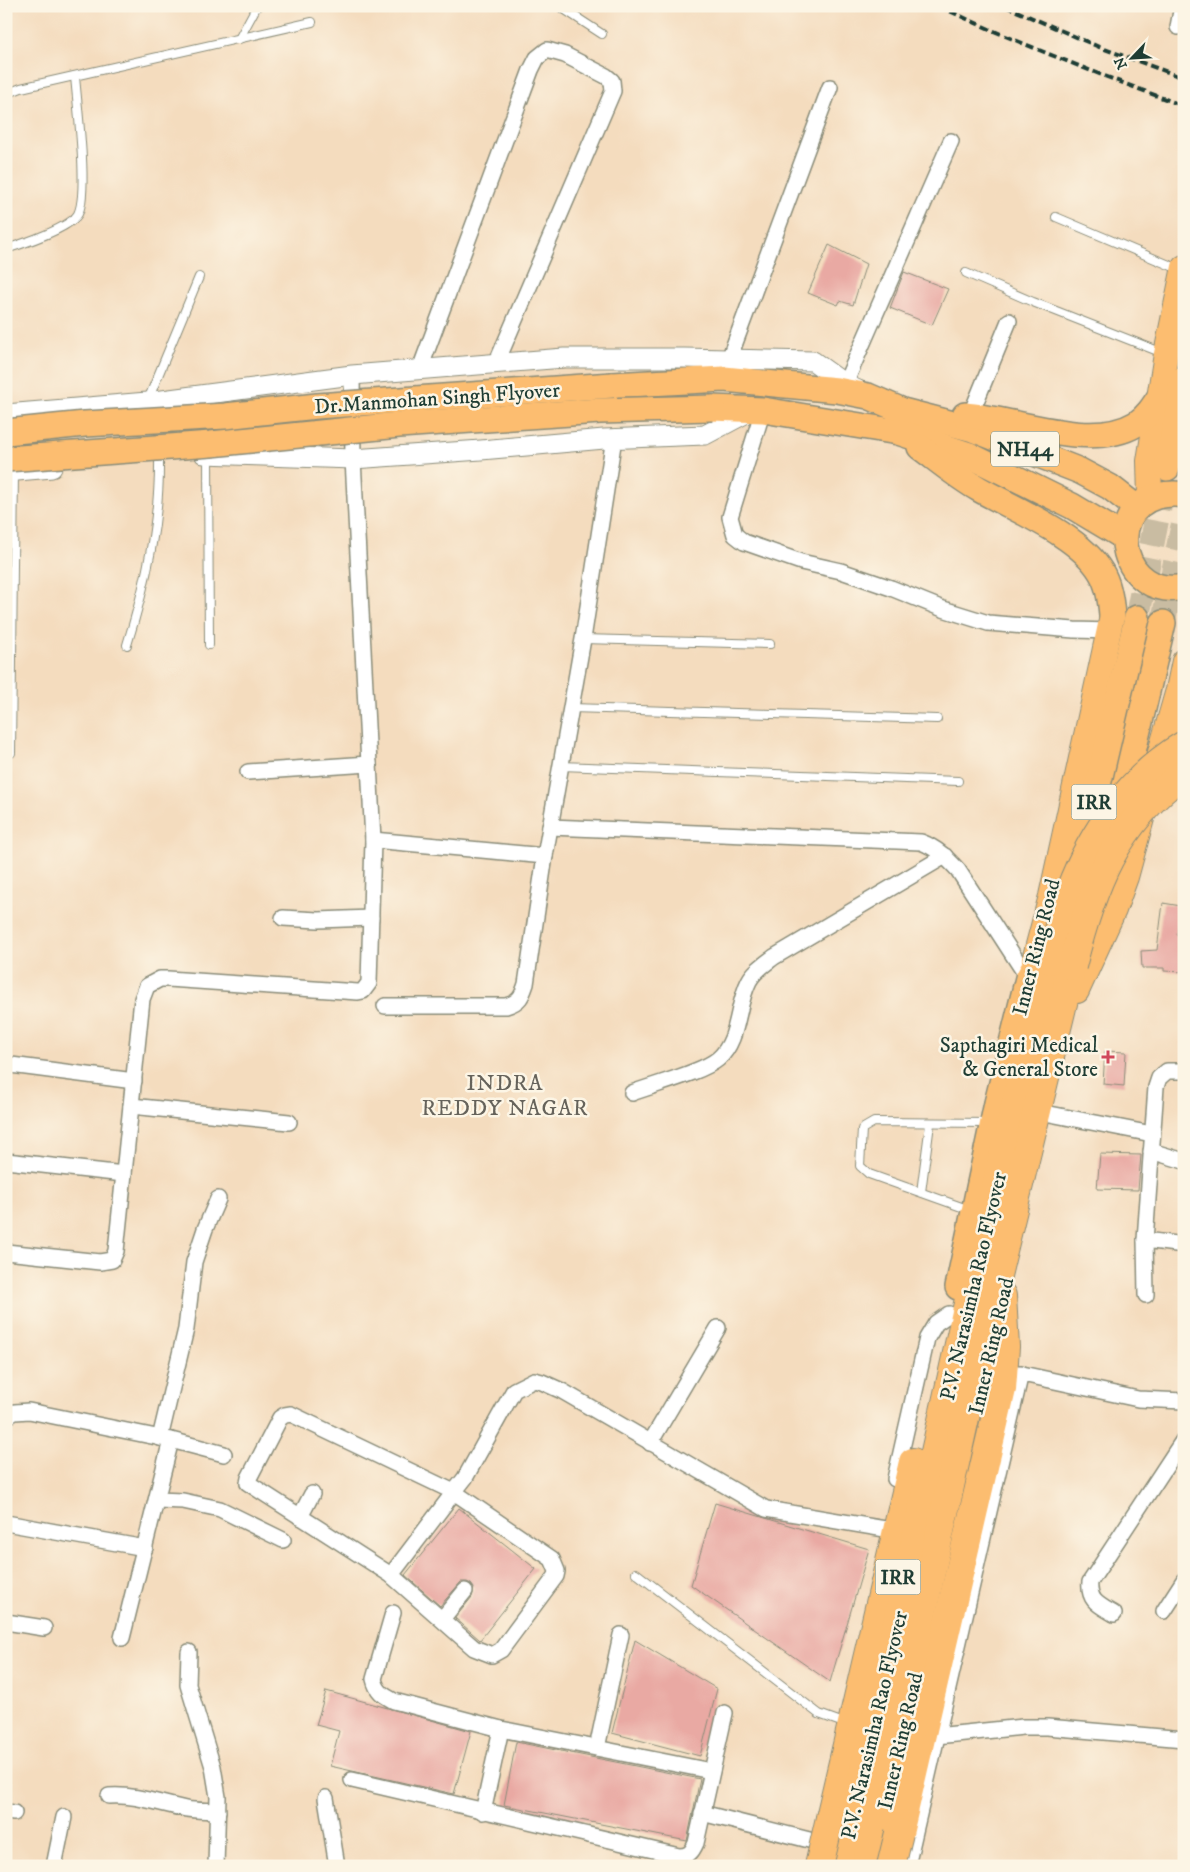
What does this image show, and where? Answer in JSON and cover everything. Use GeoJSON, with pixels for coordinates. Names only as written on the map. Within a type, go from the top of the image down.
{"type":"FeatureCollection","features":[{"type":"Feature","properties":{"kind":"highway"},"geometry":{"type":"LineString","coordinates":[[1168,468],[1184,378]]}},
{"type":"Feature","properties":{"kind":"highway","name":"Dr.Manmohan Singh Flyover"},"geometry":{"type":"LineString","coordinates":[[6,432],[85,424],[225,416],[317,406],[724,379],[837,390],[868,396]]}},
{"type":"Feature","properties":{"kind":"highway"},"geometry":{"type":"LineString","coordinates":[[901,422],[970,416],[1042,429],[1095,435],[1115,433],[1136,424],[1150,412],[1161,395]]}},
{"type":"Feature","properties":{"kind":"highway","name":"NH44"},"geometry":{"type":"LineString","coordinates":[[868,396],[901,422],[1072,506],[1124,537]]}},
{"type":"Feature","properties":{"kind":"highway","name":"Dr.Manmohan Singh Flyover"},"geometry":{"type":"LineString","coordinates":[[9,467],[399,425],[600,411],[712,408],[759,409]]}},
{"type":"Feature","properties":{"kind":"highway","name":"NH44"},"geometry":{"type":"LineString","coordinates":[[759,409],[973,429],[1080,471],[1144,503]]}},
{"type":"Feature","properties":{"kind":"highway"},"geometry":{"type":"LineString","coordinates":[[901,422],[977,488],[1062,535],[1086,553],[1101,572],[1110,594],[1111,623]]}},
{"type":"Feature","properties":{"kind":"highway"},"geometry":{"type":"LineString","coordinates":[[1184,495],[1166,494],[1144,503],[1128,522],[1124,537],[1126,554],[1132,568],[1144,580],[1158,587],[1174,589],[1184,587]]}},
{"type":"Feature","properties":{"kind":"highway","name":"IRR"},"geometry":{"type":"LineString","coordinates":[[1028,978],[1070,899],[1137,618]]}},
{"type":"Feature","properties":{"kind":"highway","name":"IRR"},"geometry":{"type":"LineString","coordinates":[[1078,992],[1163,623]]}},
{"type":"Feature","properties":{"kind":"highway","name":"P.V. Narasimha Rao Flyover"},"geometry":{"type":"LineString","coordinates":[[832,1855],[1059,925],[1071,889],[1088,850],[1111,814],[1143,778],[1184,745]]}},
{"type":"Feature","properties":{"kind":"highway","name":"P.V. Narasimha Rao Flyover"},"geometry":{"type":"LineString","coordinates":[[875,1864],[992,1296],[1080,932],[1091,898],[1106,862],[1127,829],[1157,795],[1184,772]]}},
{"type":"Feature","properties":{"kind":"highway","name":"Inner Ring Road"},"geometry":{"type":"LineString","coordinates":[[958,1287],[993,1123],[1028,978]]}},
{"type":"Feature","properties":{"kind":"highway","name":"Inner Ring Road"},"geometry":{"type":"LineString","coordinates":[[1002,1296],[1045,1113],[1078,992]]}},
{"type":"Feature","properties":{"kind":"highway"},"geometry":{"type":"LineString","coordinates":[[832,1855],[830,1818],[949,1314],[958,1287]]}},
{"type":"Feature","properties":{"kind":"highway"},"geometry":{"type":"LineString","coordinates":[[875,1864],[899,1833],[1002,1389],[1013,1372],[1002,1296]]}},
{"type":"Feature","properties":{"kind":"main road"},"geometry":{"type":"LineString","coordinates":[[1144,503],[1166,354],[1183,269]]}},
{"type":"Feature","properties":{"kind":"main road","name":"Inner Ring Road"},"geometry":{"type":"LineString","coordinates":[[1028,978],[1051,896],[1111,623]]}},
{"type":"Feature","properties":{"kind":"main road","name":"Inner Ring Road"},"geometry":{"type":"LineString","coordinates":[[1078,992],[1126,877],[1164,734],[1181,684],[1184,661]]}},
{"type":"Feature","properties":{"kind":"main road","name":"Inner Ring Road"},"geometry":{"type":"LineString","coordinates":[[832,1855],[958,1287]]}},
{"type":"Feature","properties":{"kind":"main road","name":"Inner Ring Road"},"geometry":{"type":"LineString","coordinates":[[875,1864],[1002,1296]]}},
{"type":"Feature","properties":{"kind":"street"},"geometry":{"type":"LineString","coordinates":[[1178,28],[1182,6]]}},
{"type":"Feature","properties":{"kind":"street"},"geometry":{"type":"LineString","coordinates":[[420,369],[531,70],[537,58],[548,50],[565,54],[606,76],[612,81],[613,91],[496,364]]}},
{"type":"Feature","properties":{"kind":"street"},"geometry":{"type":"LineString","coordinates":[[729,359],[830,87]]}},
{"type":"Feature","properties":{"kind":"street"},"geometry":{"type":"LineString","coordinates":[[845,384],[951,141]]}},
{"type":"Feature","properties":{"kind":"street"},"geometry":{"type":"LineString","coordinates":[[970,416],[1009,321]]}},
{"type":"Feature","properties":{"kind":"street","name":"NH44"},"geometry":{"type":"LineString","coordinates":[[6,414],[147,402],[352,375],[564,358],[813,360],[845,384],[868,396]]}},
{"type":"Feature","properties":{"kind":"street"},"geometry":{"type":"LineString","coordinates":[[6,1252],[100,1262],[112,1260],[116,1251],[142,999],[147,986],[154,981],[168,980],[363,991],[369,982],[373,840],[353,459],[352,375]]}},
{"type":"Feature","properties":{"kind":"street"},"geometry":{"type":"LineString","coordinates":[[9,467],[208,454],[353,459],[614,438],[705,435],[759,409]]}},
{"type":"Feature","properties":{"kind":"street"},"geometry":{"type":"LineString","coordinates":[[759,409],[730,517],[736,536],[744,542],[801,562],[891,588],[943,609],[988,623],[1074,630],[1111,623]]}},
{"type":"Feature","properties":{"kind":"street"},"geometry":{"type":"LineString","coordinates":[[385,1006],[506,1006],[514,1004],[521,999],[526,984],[545,856],[583,639],[614,438]]}},
{"type":"Feature","properties":{"kind":"street"},"geometry":{"type":"LineString","coordinates":[[248,772],[369,764]]}},
{"type":"Feature","properties":{"kind":"street"},"geometry":{"type":"LineString","coordinates":[[550,827],[921,842],[932,846],[958,870],[1028,978]]}},
{"type":"Feature","properties":{"kind":"street"},"geometry":{"type":"LineString","coordinates":[[373,840],[545,856]]}},
{"type":"Feature","properties":{"kind":"street"},"geometry":{"type":"LineString","coordinates":[[632,1092],[706,1067],[718,1059],[730,1045],[749,981],[758,969],[774,957],[945,856]]}},
{"type":"Feature","properties":{"kind":"street"},"geometry":{"type":"LineString","coordinates":[[283,918],[318,920],[371,918]]}},
{"type":"Feature","properties":{"kind":"street"},"geometry":{"type":"LineString","coordinates":[[12,1065],[134,1081]]}},
{"type":"Feature","properties":{"kind":"street"},"geometry":{"type":"LineString","coordinates":[[1146,1296],[1145,1240],[1156,1087],[1159,1078],[1167,1071],[1184,1071]]}},
{"type":"Feature","properties":{"kind":"street"},"geometry":{"type":"LineString","coordinates":[[131,1106],[289,1122]]}},
{"type":"Feature","properties":{"kind":"street"},"geometry":{"type":"LineString","coordinates":[[1045,1113],[1152,1134]]}},
{"type":"Feature","properties":{"kind":"street"},"geometry":{"type":"LineString","coordinates":[[1151,1151],[1184,1161]]}},
{"type":"Feature","properties":{"kind":"street"},"geometry":{"type":"LineString","coordinates":[[6,1160],[124,1174]]}},
{"type":"Feature","properties":{"kind":"street"},"geometry":{"type":"LineString","coordinates":[[122,1638],[157,1500],[186,1329],[194,1262],[218,1199]]}},
{"type":"Feature","properties":{"kind":"street"},"geometry":{"type":"LineString","coordinates":[[1145,1240],[1184,1245]]}},
{"type":"Feature","properties":{"kind":"street"},"geometry":{"type":"LineString","coordinates":[[832,1855],[841,1722],[926,1338],[936,1323],[949,1314]]}},
{"type":"Feature","properties":{"kind":"street"},"geometry":{"type":"LineString","coordinates":[[650,1443],[718,1328]]}},
{"type":"Feature","properties":{"kind":"street"},"geometry":{"type":"LineString","coordinates":[[1013,1372],[1138,1399],[1184,1401]]}},
{"type":"Feature","properties":{"kind":"street","name":"Inner Ring Road"},"geometry":{"type":"LineString","coordinates":[[906,1866],[936,1736],[1013,1372]]}},
{"type":"Feature","properties":{"kind":"street"},"geometry":{"type":"LineString","coordinates":[[391,1575],[465,1478],[514,1390],[534,1380],[562,1391],[766,1509],[885,1528]]}},
{"type":"Feature","properties":{"kind":"street"},"geometry":{"type":"LineString","coordinates":[[6,1417],[15,1412],[29,1411],[166,1439],[224,1454]]}},
{"type":"Feature","properties":{"kind":"street"},"geometry":{"type":"LineString","coordinates":[[291,1414],[454,1492],[552,1559],[558,1571],[501,1650],[492,1655],[474,1648],[391,1575],[300,1516],[248,1483],[280,1418],[291,1414]]}},
{"type":"Feature","properties":{"kind":"street"},"geometry":{"type":"LineString","coordinates":[[1114,1614],[1095,1602],[1089,1592],[1090,1582],[1184,1439]]}},
{"type":"Feature","properties":{"kind":"street"},"geometry":{"type":"LineString","coordinates":[[300,1516],[312,1494]]}},
{"type":"Feature","properties":{"kind":"street"},"geometry":{"type":"LineString","coordinates":[[157,1500],[183,1501],[220,1509],[283,1540]]}},
{"type":"Feature","properties":{"kind":"street"},"geometry":{"type":"LineString","coordinates":[[6,1523],[145,1548]]}},
{"type":"Feature","properties":{"kind":"street"},"geometry":{"type":"LineString","coordinates":[[1164,1611],[1184,1580]]}},
{"type":"Feature","properties":{"kind":"street"},"geometry":{"type":"LineString","coordinates":[[442,1620],[465,1591]]}},
{"type":"Feature","properties":{"kind":"street"},"geometry":{"type":"LineString","coordinates":[[393,1612],[374,1679],[376,1687],[382,1695],[394,1701],[501,1729],[711,1771]]}},
{"type":"Feature","properties":{"kind":"street"},"geometry":{"type":"LineString","coordinates":[[6,1622],[44,1628]]}},
{"type":"Feature","properties":{"kind":"street"},"geometry":{"type":"LineString","coordinates":[[598,1748],[621,1635]]}},
{"type":"Feature","properties":{"kind":"street"},"geometry":{"type":"LineString","coordinates":[[189,1652],[188,1685],[212,1768],[218,1797],[216,1866]]}},
{"type":"Feature","properties":{"kind":"street"},"geometry":{"type":"LineString","coordinates":[[352,1780],[483,1812],[678,1856],[686,1856],[692,1852],[696,1843],[725,1713]]}},
{"type":"Feature","properties":{"kind":"street"},"geometry":{"type":"LineString","coordinates":[[936,1736],[1023,1727],[1047,1727],[1184,1739]]}},
{"type":"Feature","properties":{"kind":"street"},"geometry":{"type":"LineString","coordinates":[[483,1812],[501,1729]]}},
{"type":"Feature","properties":{"kind":"street"},"geometry":{"type":"LineString","coordinates":[[109,1796],[141,1797],[189,1810],[218,1811]]}},
{"type":"Feature","properties":{"kind":"street"},"geometry":{"type":"LineString","coordinates":[[326,1798],[337,1866]]}},
{"type":"Feature","properties":{"kind":"street"},"geometry":{"type":"LineString","coordinates":[[54,1866],[64,1817]]}},
{"type":"Feature","properties":{"kind":"street"},"geometry":{"type":"LineString","coordinates":[[701,1817],[832,1855]]}},
{"type":"Feature","properties":{"kind":"street"},"geometry":{"type":"LineString","coordinates":[[701,1817],[832,1855]]}},
{"type":"Feature","properties":{"kind":"street"},"geometry":{"type":"LineString","coordinates":[[875,1864],[906,1866]]}},
{"type":"Feature","properties":{"kind":"lane"},"geometry":{"type":"LineString","coordinates":[[239,38],[257,6]]}},
{"type":"Feature","properties":{"kind":"lane"},"geometry":{"type":"LineString","coordinates":[[559,6],[602,34]]}},
{"type":"Feature","properties":{"kind":"lane"},"geometry":{"type":"LineString","coordinates":[[6,94],[21,88],[312,22]]}},
{"type":"Feature","properties":{"kind":"lane"},"geometry":{"type":"LineString","coordinates":[[6,249],[68,224],[78,215],[83,178],[75,76]]}},
{"type":"Feature","properties":{"kind":"lane"},"geometry":{"type":"LineString","coordinates":[[1056,217],[1183,269]]}},
{"type":"Feature","properties":{"kind":"lane"},"geometry":{"type":"LineString","coordinates":[[966,273],[1033,302],[1166,354]]}},
{"type":"Feature","properties":{"kind":"lane"},"geometry":{"type":"LineString","coordinates":[[147,402],[199,277]]}},
{"type":"Feature","properties":{"kind":"lane"},"geometry":{"type":"LineString","coordinates":[[208,454],[209,646]]}},
{"type":"Feature","properties":{"kind":"lane"},"geometry":{"type":"LineString","coordinates":[[127,645],[140,602],[154,537],[159,487],[159,458]]}},
{"type":"Feature","properties":{"kind":"lane"},"geometry":{"type":"LineString","coordinates":[[9,467],[12,753]]}},
{"type":"Feature","properties":{"kind":"lane"},"geometry":{"type":"LineString","coordinates":[[583,639],[770,644]]}},
{"type":"Feature","properties":{"kind":"lane"},"geometry":{"type":"LineString","coordinates":[[571,708],[937,719]]}},
{"type":"Feature","properties":{"kind":"lane"},"geometry":{"type":"LineString","coordinates":[[561,766],[958,780]]}},
{"type":"Feature","properties":{"kind":"lane"},"geometry":{"type":"LineString","coordinates":[[974,1211],[869,1174],[860,1166],[862,1129],[874,1122],[930,1124],[993,1123]]}},
{"type":"Feature","properties":{"kind":"lane"},"geometry":{"type":"LineString","coordinates":[[921,1192],[930,1124]]}},
{"type":"Feature","properties":{"kind":"lane"},"geometry":{"type":"LineString","coordinates":[[636,1573],[820,1714],[841,1722]]}},
{"type":"Feature","properties":{"kind":"building"},"geometry":{"type":"Polygon","coordinates":[[[829,245],[866,264],[853,305],[840,301],[838,305],[808,293],[829,245]]]}},
{"type":"Feature","properties":{"kind":"building"},"geometry":{"type":"Polygon","coordinates":[[[904,272],[948,289],[932,325],[890,308],[904,272]]]}},
{"type":"Feature","properties":{"kind":"building"},"geometry":{"type":"Polygon","coordinates":[[[1163,903],[1181,906],[1177,935],[1184,936],[1184,972],[1164,971],[1164,968],[1142,968],[1141,951],[1157,950],[1163,903]]]}},
{"type":"Feature","properties":{"kind":"building"},"geometry":{"type":"Polygon","coordinates":[[[1105,1051],[1126,1052],[1124,1086],[1103,1084],[1105,1051]]]}},
{"type":"Feature","properties":{"kind":"building"},"geometry":{"type":"Polygon","coordinates":[[[1100,1154],[1141,1155],[1138,1190],[1097,1189],[1100,1154]]]}},
{"type":"Feature","properties":{"kind":"building"},"geometry":{"type":"Polygon","coordinates":[[[715,1503],[869,1549],[830,1682],[691,1585],[715,1503]]]}},
{"type":"Feature","properties":{"kind":"building"},"geometry":{"type":"Polygon","coordinates":[[[459,1508],[536,1569],[480,1640],[455,1618],[472,1597],[474,1588],[471,1584],[461,1582],[440,1606],[405,1575],[459,1508]]]}},
{"type":"Feature","properties":{"kind":"building"},"geometry":{"type":"Polygon","coordinates":[[[635,1640],[717,1689],[700,1756],[612,1733],[635,1640]]]}},
{"type":"Feature","properties":{"kind":"building"},"geometry":{"type":"Polygon","coordinates":[[[326,1691],[471,1731],[454,1794],[330,1766],[339,1731],[316,1725],[326,1691]]]}},
{"type":"Feature","properties":{"kind":"building"},"geometry":{"type":"Polygon","coordinates":[[[516,1742],[700,1779],[687,1841],[504,1805],[516,1742]]]}},
{"type":"Feature","properties":{"kind":"tunnel"},"geometry":{"type":"LineString","coordinates":[[1137,618],[1167,468]]}},
{"type":"Feature","properties":{"kind":"tunnel"},"geometry":{"type":"LineString","coordinates":[[1163,623],[1184,521]]}},
{"type":"Feature","properties":{"kind":"railway"},"geometry":{"type":"LineString","coordinates":[[939,6],[1091,71],[1184,106]]}},
{"type":"Feature","properties":{"kind":"railway"},"geometry":{"type":"LineString","coordinates":[[1005,6],[1099,47],[1184,78]]}},
{"type":"Feature","properties":{"kind":"place","name":"Sapthagiri Medical & General Store"},"geometry":{"type":"Point","coordinates":[1108,1057]}},
{"type":"Feature","properties":{"kind":"district","name":"INDRA REDDY NAGAR"},"geometry":{"type":"Point","coordinates":[505,1094]}}]}
